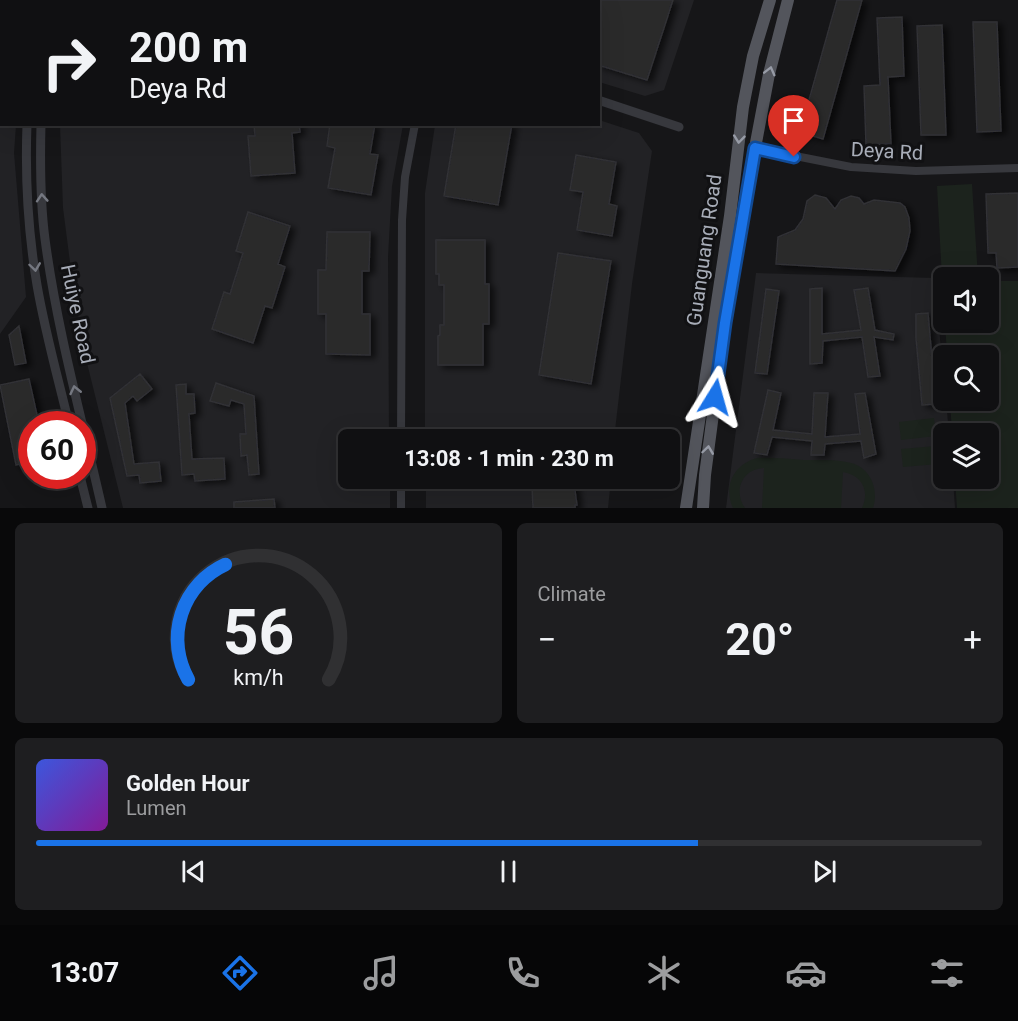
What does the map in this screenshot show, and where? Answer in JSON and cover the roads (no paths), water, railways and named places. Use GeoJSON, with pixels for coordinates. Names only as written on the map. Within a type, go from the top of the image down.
{"type":"FeatureCollection","features":[{"type":"Feature","properties":{"kind":"main road","name":"Guanguang Road"},"geometry":{"type":"LineString","coordinates":[[686,508],[730,216],[743,107],[753,56],[770,0]]}},
{"type":"Feature","properties":{"kind":"main road","name":"Guanguang Road"},"geometry":{"type":"LineString","coordinates":[[703,508],[705,475],[725,323],[769,74],[788,0]]}},
{"type":"Feature","properties":{"kind":"main road"},"geometry":{"type":"LineString","coordinates":[[691,482],[692,508]]}},
{"type":"Feature","properties":{"kind":"street"},"geometry":{"type":"LineString","coordinates":[[600,101],[679,127]]}},
{"type":"Feature","properties":{"kind":"street","name":"Huiye Road"},"geometry":{"type":"LineString","coordinates":[[27,126],[27,191],[37,286],[66,411]]}},
{"type":"Feature","properties":{"kind":"street","name":"Huiye Road"},"geometry":{"type":"LineString","coordinates":[[41,126],[41,190],[51,284],[102,508]]}},
{"type":"Feature","properties":{"kind":"street"},"geometry":{"type":"LineString","coordinates":[[401,429],[402,220],[405,177],[415,126]]}},
{"type":"Feature","properties":{"kind":"street","name":"Deya Rd"},"geometry":{"type":"LineString","coordinates":[[755,148],[851,167],[916,171],[1018,168]]}},
{"type":"Feature","properties":{"kind":"street"},"geometry":{"type":"LineString","coordinates":[[83,489],[88,508]]}},
{"type":"Feature","properties":{"kind":"street"},"geometry":{"type":"LineString","coordinates":[[401,489],[401,508]]}}]}
